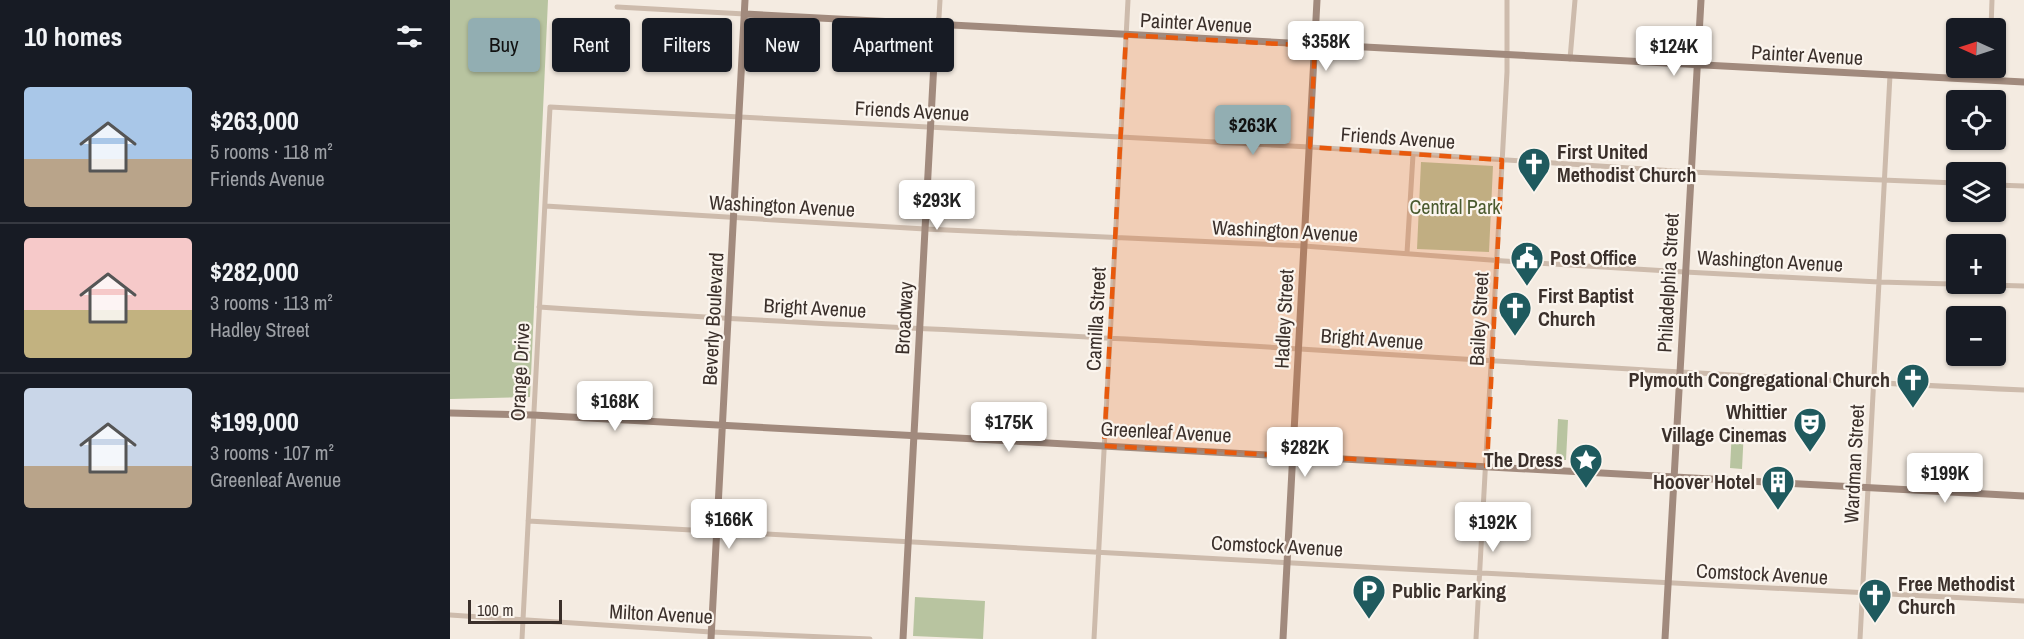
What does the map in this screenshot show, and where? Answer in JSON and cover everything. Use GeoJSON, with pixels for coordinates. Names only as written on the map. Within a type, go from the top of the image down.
{"type":"FeatureCollection","features":[{"type":"Feature","properties":{"kind":"street","name":"Beverly Boulevard"},"geometry":{"type":"LineString","coordinates":[[711,635],[745,0]]}},
{"type":"Feature","properties":{"kind":"street","name":"Broadway"},"geometry":{"type":"LineString","coordinates":[[939,18],[940,0]]}},
{"type":"Feature","properties":{"kind":"street","name":"Camilla Street"},"geometry":{"type":"LineString","coordinates":[[1094,639],[1128,0]]}},
{"type":"Feature","properties":{"kind":"street","name":"Hadley Street"},"geometry":{"type":"LineString","coordinates":[[1283,639],[1317,0]]}},
{"type":"Feature","properties":{"kind":"street","name":"Bailey Street"},"geometry":{"type":"LineString","coordinates":[[1476,639],[1502,160],[1507,0]]}},
{"type":"Feature","properties":{"kind":"street"},"geometry":{"type":"LineString","coordinates":[[1570,59],[1575,0]]}},
{"type":"Feature","properties":{"kind":"street","name":"Philadelphia Street"},"geometry":{"type":"LineString","coordinates":[[1665,639],[1701,0]]}},
{"type":"Feature","properties":{"kind":"street"},"geometry":{"type":"LineString","coordinates":[[1991,18],[1992,0]]}},
{"type":"Feature","properties":{"kind":"street","name":"Painter Avenue"},"geometry":{"type":"LineString","coordinates":[[617,7],[832,19]]}},
{"type":"Feature","properties":{"kind":"street","name":"Painter Avenue"},"geometry":{"type":"LineString","coordinates":[[954,26],[2024,82]]}},
{"type":"Feature","properties":{"kind":"street","name":"Broadway"},"geometry":{"type":"LineString","coordinates":[[903,639],[933,72]]}},
{"type":"Feature","properties":{"kind":"street","name":"Wardman Street"},"geometry":{"type":"LineString","coordinates":[[1860,639],[1890,75]]}},
{"type":"Feature","properties":{"kind":"street","name":"Friends Avenue"},"geometry":{"type":"LineString","coordinates":[[550,107],[1310,147],[1690,172],[1946,183]]}},
{"type":"Feature","properties":{"kind":"street","name":"Orange Drive"},"geometry":{"type":"LineString","coordinates":[[522,639],[550,107]]}},
{"type":"Feature","properties":{"kind":"street"},"geometry":{"type":"LineString","coordinates":[[1407,253],[1413,155]]}},
{"type":"Feature","properties":{"kind":"street"},"geometry":{"type":"LineString","coordinates":[[2006,185],[2024,186]]}},
{"type":"Feature","properties":{"kind":"street","name":"Washington Avenue"},"geometry":{"type":"LineString","coordinates":[[544,206],[925,229],[1304,246],[1685,272],[1878,282],[2024,286]]}},
{"type":"Feature","properties":{"kind":"street","name":"Bright Avenue"},"geometry":{"type":"LineString","coordinates":[[539,307],[729,320],[920,328],[1492,362],[2024,390]]}},
{"type":"Feature","properties":{"kind":"street","name":"Greenleaf Avenue"},"geometry":{"type":"LineString","coordinates":[[450,413],[533,415],[2024,496]]}},
{"type":"Feature","properties":{"kind":"street","name":"Comstock Avenue"},"geometry":{"type":"LineString","coordinates":[[528,521],[1480,574],[2024,601]]}},
{"type":"Feature","properties":{"kind":"street","name":"Milton Avenue"},"geometry":{"type":"LineString","coordinates":[[450,615],[711,635],[870,639]]}},
{"type":"Feature","properties":{"kind":"highlighted area"},"geometry":{"type":"Polygon","coordinates":[[[1126,35],[1315,46],[1310,147],[1502,160],[1487,466],[1104,446],[1126,35]]]}},
{"type":"Feature","properties":{"kind":"green space"},"geometry":{"type":"Polygon","coordinates":[[[450,0],[548,0],[530,397],[450,399],[450,0]]]}},
{"type":"Feature","properties":{"kind":"green space","name":"Central Park"},"geometry":{"type":"Polygon","coordinates":[[[1421,162],[1493,166],[1489,252],[1417,249],[1421,162]]]}},
{"type":"Feature","properties":{"kind":"green space"},"geometry":{"type":"Polygon","coordinates":[[[1558,419],[1568,420],[1566,460],[1556,460],[1558,419]]]}},
{"type":"Feature","properties":{"kind":"green space"},"geometry":{"type":"Polygon","coordinates":[[[1732,429],[1744,429],[1742,469],[1730,468],[1732,429]]]}},
{"type":"Feature","properties":{"kind":"green space"},"geometry":{"type":"Polygon","coordinates":[[[915,597],[985,601],[983,639],[913,636],[915,597]]]}},
{"type":"Feature","properties":{"kind":"place","name":"First United Methodist Church"},"geometry":{"type":"Point","coordinates":[1534,193]}},
{"type":"Feature","properties":{"kind":"place","name":"Post Office"},"geometry":{"type":"Point","coordinates":[1527,287]}},
{"type":"Feature","properties":{"kind":"place","name":"First Baptist Church"},"geometry":{"type":"Point","coordinates":[1515,337]}},
{"type":"Feature","properties":{"kind":"place","name":"Plymouth Congregational Church"},"geometry":{"type":"Point","coordinates":[1913,409]}},
{"type":"Feature","properties":{"kind":"place","name":"Whittier Village Cinemas"},"geometry":{"type":"Point","coordinates":[1810,453]}},
{"type":"Feature","properties":{"kind":"place","name":"The Dress"},"geometry":{"type":"Point","coordinates":[1586,489]}},
{"type":"Feature","properties":{"kind":"place","name":"Hoover Hotel"},"geometry":{"type":"Point","coordinates":[1778,511]}},
{"type":"Feature","properties":{"kind":"place","name":"Public Parking"},"geometry":{"type":"Point","coordinates":[1369,620]}},
{"type":"Feature","properties":{"kind":"place","name":"Free Methodist Church"},"geometry":{"type":"Point","coordinates":[1875,624]}}]}
